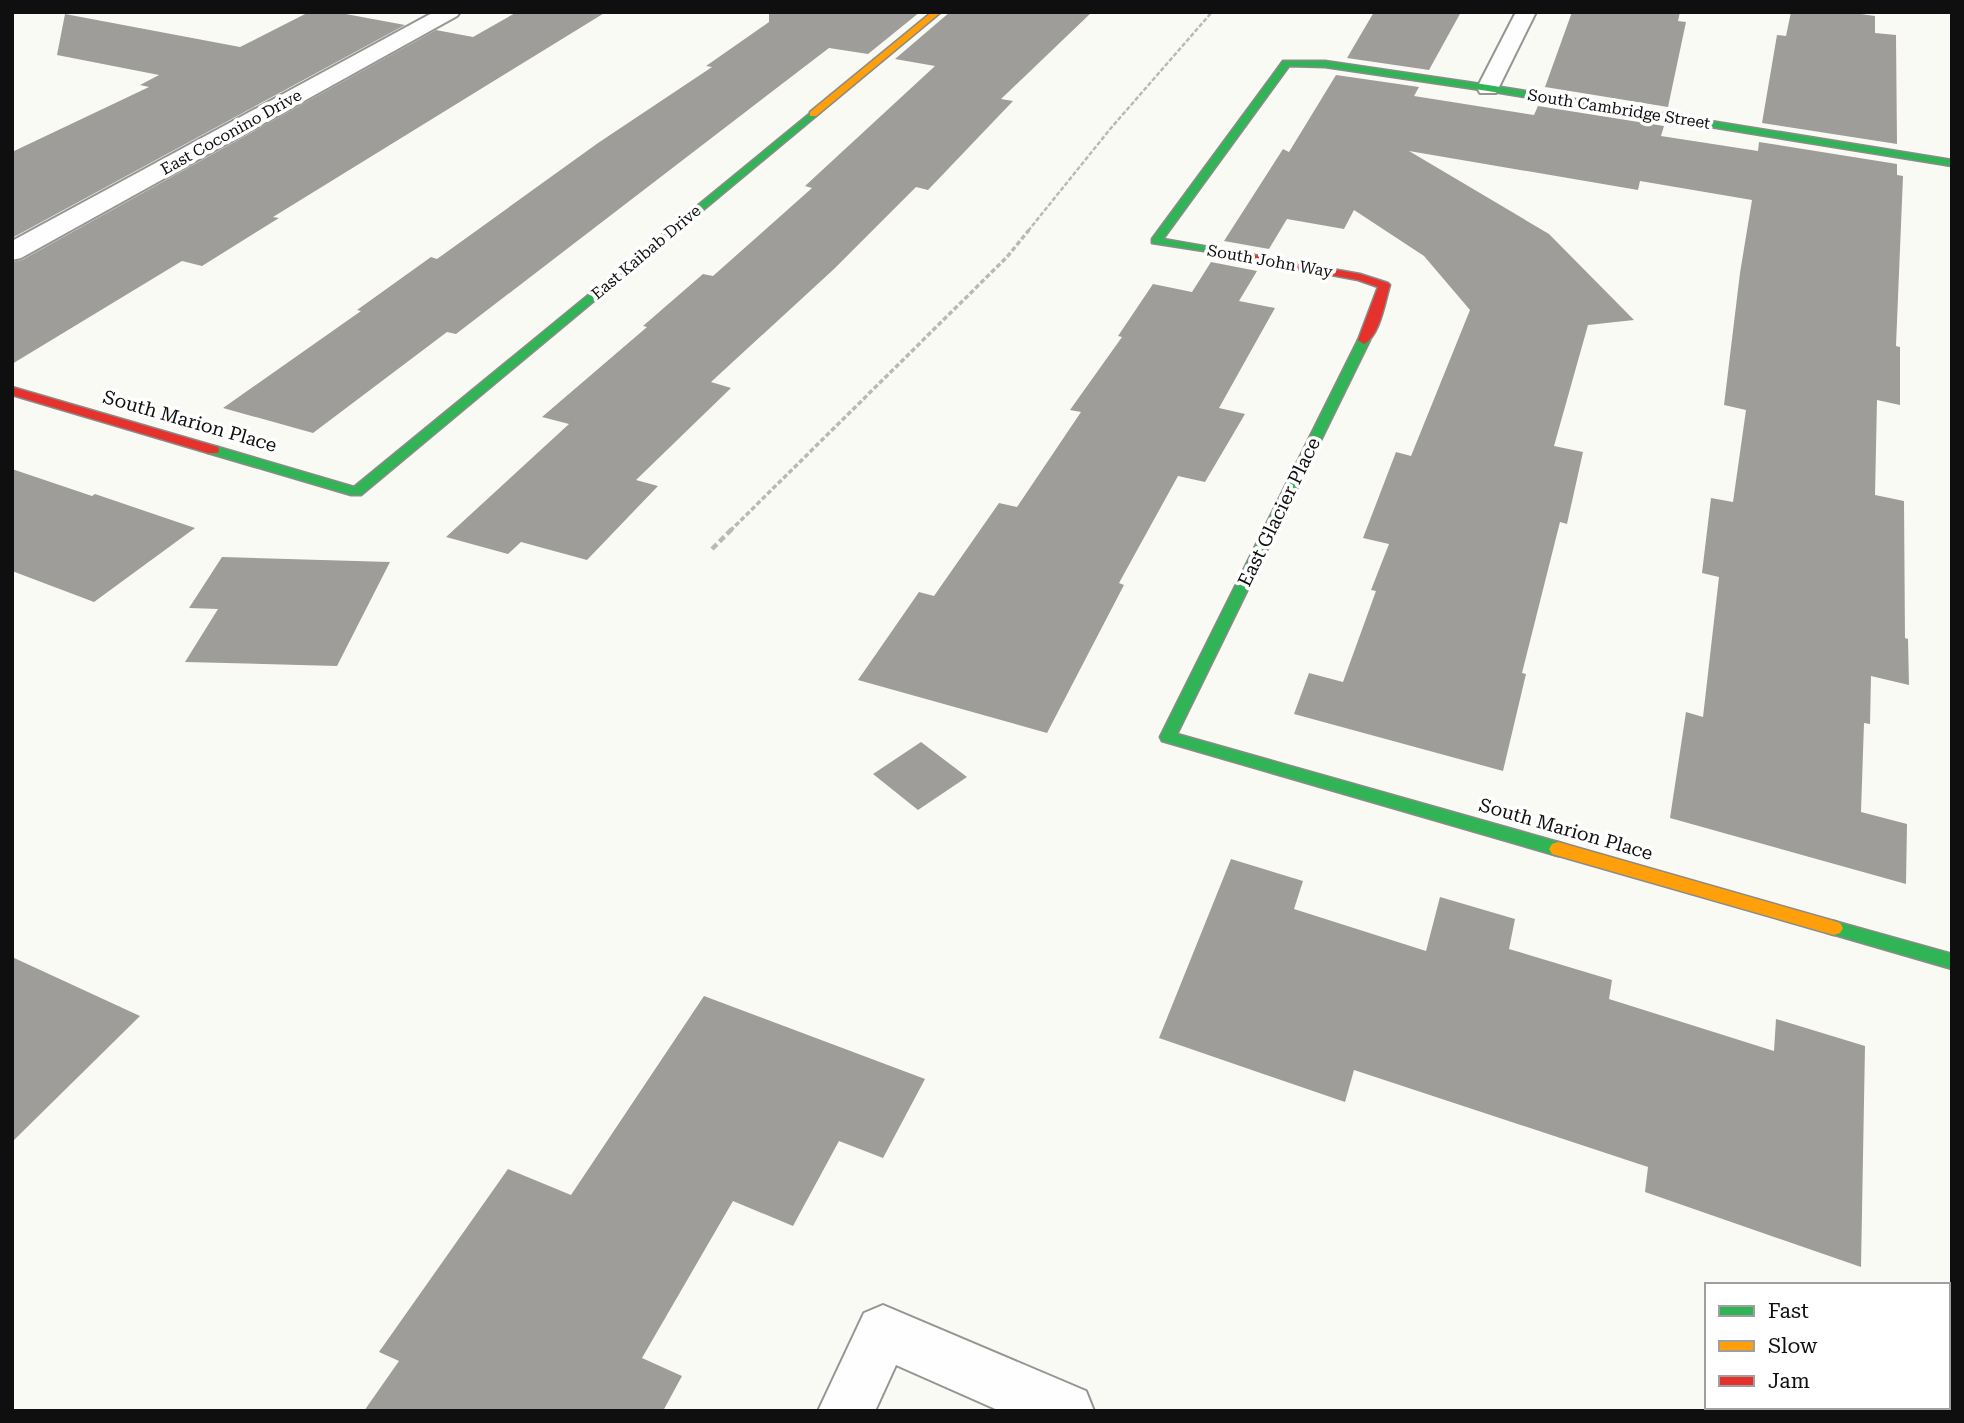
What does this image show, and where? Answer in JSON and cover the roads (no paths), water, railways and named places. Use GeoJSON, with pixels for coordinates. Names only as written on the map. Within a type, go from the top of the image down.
{"type":"FeatureCollection","features":[{"type":"Feature","properties":{"kind":"street","name":"East Coconino Drive"},"geometry":{"type":"LineString","coordinates":[[12,252],[450,12]]}},
{"type":"Feature","properties":{"kind":"street","name":"East Kaibab Drive"},"geometry":{"type":"LineString","coordinates":[[356,492],[937,12]]}},
{"type":"Feature","properties":{"kind":"street"},"geometry":{"type":"LineString","coordinates":[[1488,88],[1526,12]]}},
{"type":"Feature","properties":{"kind":"street","name":"South Cambridge Street"},"geometry":{"type":"LineString","coordinates":[[1156,241],[1286,63],[1325,64],[1488,88],[1952,163]]}},
{"type":"Feature","properties":{"kind":"street","name":"South John Way"},"geometry":{"type":"LineString","coordinates":[[1156,241],[1360,277],[1384,285]]}},
{"type":"Feature","properties":{"kind":"street","name":"East Glacier Place"},"geometry":{"type":"LineString","coordinates":[[1168,737],[1373,321],[1384,285]]}},
{"type":"Feature","properties":{"kind":"street","name":"South Marion Place"},"geometry":{"type":"LineString","coordinates":[[12,391],[356,492]]}},
{"type":"Feature","properties":{"kind":"street","name":"South Marion Place"},"geometry":{"type":"LineString","coordinates":[[1168,737],[1952,962]]}},
{"type":"Feature","properties":{"kind":"street"},"geometry":{"type":"LineString","coordinates":[[846,1411],[883,1332],[1066,1411]]}}]}
